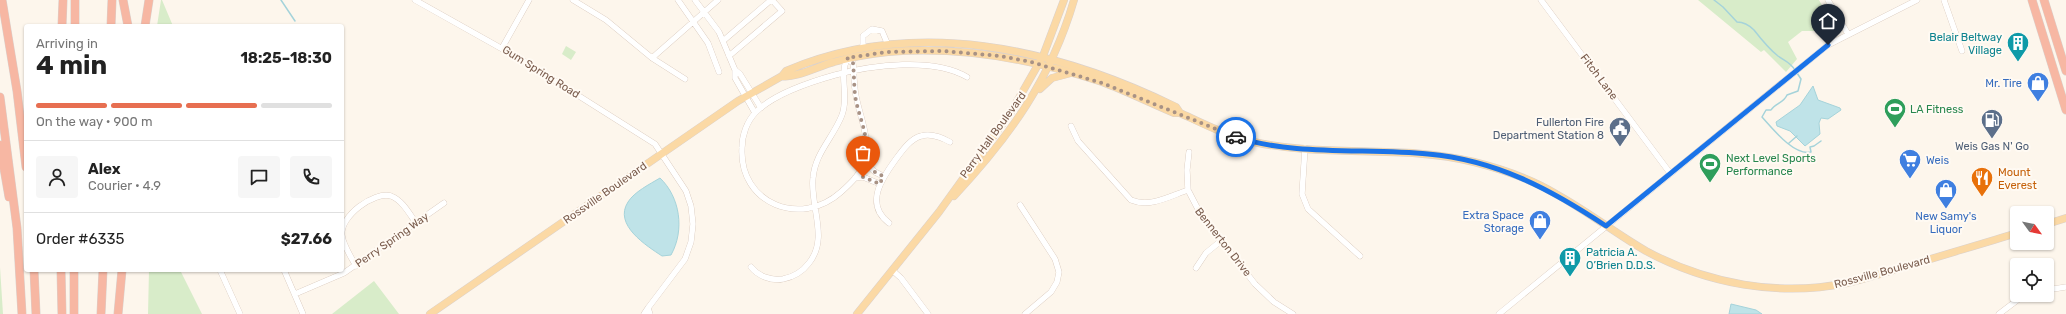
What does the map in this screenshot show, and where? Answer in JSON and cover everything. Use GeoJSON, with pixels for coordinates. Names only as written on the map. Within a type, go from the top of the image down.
{"type":"FeatureCollection","features":[{"type":"Feature","properties":{"kind":"highway"},"geometry":{"type":"LineString","coordinates":[[2,0],[24,152]]}},
{"type":"Feature","properties":{"kind":"highway"},"geometry":{"type":"LineString","coordinates":[[62,24],[63,0]]}},
{"type":"Feature","properties":{"kind":"highway"},"geometry":{"type":"LineString","coordinates":[[75,0],[75,24]]}},
{"type":"Feature","properties":{"kind":"highway"},"geometry":{"type":"LineString","coordinates":[[111,24],[112,0]]}},
{"type":"Feature","properties":{"kind":"highway"},"geometry":{"type":"LineString","coordinates":[[123,0],[128,24]]}},
{"type":"Feature","properties":{"kind":"highway"},"geometry":{"type":"LineString","coordinates":[[145,24],[149,0]]}},
{"type":"Feature","properties":{"kind":"highway"},"geometry":{"type":"LineString","coordinates":[[2032,0],[2066,110]]}},
{"type":"Feature","properties":{"kind":"highway"},"geometry":{"type":"LineString","coordinates":[[2044,0],[2066,71]]}},
{"type":"Feature","properties":{"kind":"highway"},"geometry":{"type":"LineString","coordinates":[[0,97],[17,228],[22,314]]}},
{"type":"Feature","properties":{"kind":"highway"},"geometry":{"type":"LineString","coordinates":[[0,145],[11,212],[22,305]]}},
{"type":"Feature","properties":{"kind":"highway"},"geometry":{"type":"LineString","coordinates":[[34,272],[36,314]]}},
{"type":"Feature","properties":{"kind":"highway"},"geometry":{"type":"LineString","coordinates":[[61,272],[62,314]]}},
{"type":"Feature","properties":{"kind":"highway"},"geometry":{"type":"LineString","coordinates":[[74,272],[74,314]]}},
{"type":"Feature","properties":{"kind":"highway"},"geometry":{"type":"LineString","coordinates":[[101,314],[103,272]]}},
{"type":"Feature","properties":{"kind":"highway"},"geometry":{"type":"LineString","coordinates":[[113,314],[117,272]]}},
{"type":"Feature","properties":{"kind":"highway"},"geometry":{"type":"LineString","coordinates":[[118,314],[122,272]]}},
{"type":"Feature","properties":{"kind":"main road","name":"Perry Hall Boulevard"},"geometry":{"type":"LineString","coordinates":[[857,314],[939,212],[1008,118],[1043,56],[1064,0]]}},
{"type":"Feature","properties":{"kind":"main road","name":"Perry Hall Boulevard"},"geometry":{"type":"LineString","coordinates":[[939,212],[989,158],[1033,96],[1052,59],[1074,0]]}},
{"type":"Feature","properties":{"kind":"main road","name":"Rossville Boulevard"},"geometry":{"type":"LineString","coordinates":[[430,314],[748,95],[782,76],[786,71],[808,62],[863,48],[888,45],[964,45],[1002,48],[1043,56],[1128,85],[1176,108],[1180,113]]}},
{"type":"Feature","properties":{"kind":"main road","name":"Rossville Boulevard"},"geometry":{"type":"LineString","coordinates":[[782,76],[788,78],[821,65],[847,58],[887,52],[943,51],[1000,56],[1049,66],[1117,88],[1174,113],[1180,113],[1222,132],[1247,140],[1271,145],[1306,148],[1430,154],[1475,162],[1518,176],[1544,187],[1654,255],[1708,277],[1759,287],[1788,289],[1817,287],[1858,280],[2010,235]]}},
{"type":"Feature","properties":{"kind":"main road"},"geometry":{"type":"LineString","coordinates":[[1033,96],[1052,78],[1072,73]]}},
{"type":"Feature","properties":{"kind":"main road"},"geometry":{"type":"LineString","coordinates":[[2054,222],[2066,218]]}},
{"type":"Feature","properties":{"kind":"street","name":"Gum Spring Road"},"geometry":{"type":"LineString","coordinates":[[415,0],[502,48],[655,144],[686,191],[692,215],[692,233],[688,251],[680,267],[649,311],[644,314]]}},
{"type":"Feature","properties":{"kind":"street"},"geometry":{"type":"LineString","coordinates":[[502,48],[529,0]]}},
{"type":"Feature","properties":{"kind":"street"},"geometry":{"type":"LineString","coordinates":[[573,0],[606,20],[652,58],[685,79]]}},
{"type":"Feature","properties":{"kind":"street"},"geometry":{"type":"LineString","coordinates":[[678,0],[712,50],[719,72]]}},
{"type":"Feature","properties":{"kind":"street"},"geometry":{"type":"LineString","coordinates":[[695,0],[705,11],[723,41],[735,70],[740,74],[756,113]]}},
{"type":"Feature","properties":{"kind":"street"},"geometry":{"type":"LineString","coordinates":[[652,58],[693,20],[718,0]]}},
{"type":"Feature","properties":{"kind":"street"},"geometry":{"type":"LineString","coordinates":[[723,41],[771,0],[782,12],[729,56]]}},
{"type":"Feature","properties":{"kind":"street","name":"Fitch Lane"},"geometry":{"type":"LineString","coordinates":[[1541,0],[1670,173]]}},
{"type":"Feature","properties":{"kind":"street"},"geometry":{"type":"LineString","coordinates":[[1828,0],[1848,34]]}},
{"type":"Feature","properties":{"kind":"street"},"geometry":{"type":"LineString","coordinates":[[1499,314],[1828,45],[1917,0]]}},
{"type":"Feature","properties":{"kind":"street"},"geometry":{"type":"LineString","coordinates":[[1944,0],[1962,51]]}},
{"type":"Feature","properties":{"kind":"street"},"geometry":{"type":"LineString","coordinates":[[863,48],[863,36],[872,29],[882,31],[888,45]]}},
{"type":"Feature","properties":{"kind":"street"},"geometry":{"type":"LineString","coordinates":[[751,267],[761,276],[780,279],[788,278],[806,268],[814,257],[818,245],[815,208],[812,178],[819,153],[842,114],[845,96],[845,72],[844,65],[847,58],[853,63],[854,71],[855,95],[865,134],[866,144],[864,162],[855,178],[839,194],[815,208],[788,209],[767,200],[751,186],[744,172],[741,156],[742,141],[748,123],[761,108],[790,91],[818,80],[845,72],[854,71],[895,66],[926,66],[956,70],[968,77]]}},
{"type":"Feature","properties":{"kind":"street"},"geometry":{"type":"LineString","coordinates":[[748,95],[761,108]]}},
{"type":"Feature","properties":{"kind":"street"},"geometry":{"type":"LineString","coordinates":[[845,96],[855,95]]}},
{"type":"Feature","properties":{"kind":"street"},"geometry":{"type":"LineString","coordinates":[[1071,126],[1078,141],[1126,197],[1131,200],[1141,203],[1150,203],[1188,190]]}},
{"type":"Feature","properties":{"kind":"street"},"geometry":{"type":"LineString","coordinates":[[889,222],[879,212],[876,201],[883,176],[906,146],[919,136],[930,135],[940,137],[950,142]]}},
{"type":"Feature","properties":{"kind":"street"},"geometry":{"type":"LineString","coordinates":[[1306,148],[1302,194],[1308,210],[1360,256]]}},
{"type":"Feature","properties":{"kind":"street","name":"Bennerton Drive"},"geometry":{"type":"LineString","coordinates":[[1189,152],[1187,170],[1188,190],[1200,213],[1256,284],[1283,312],[1293,314]]}},
{"type":"Feature","properties":{"kind":"street"},"geometry":{"type":"LineString","coordinates":[[864,162],[875,172],[883,176]]}},
{"type":"Feature","properties":{"kind":"street"},"geometry":{"type":"LineString","coordinates":[[855,178],[863,177],[880,184]]}},
{"type":"Feature","properties":{"kind":"street"},"geometry":{"type":"LineString","coordinates":[[344,225],[348,217],[380,195],[390,196],[401,202],[416,223]]}},
{"type":"Feature","properties":{"kind":"street","name":"Perry Spring Way"},"geometry":{"type":"LineString","coordinates":[[295,294],[344,273],[356,266],[444,203]]}},
{"type":"Feature","properties":{"kind":"street"},"geometry":{"type":"LineString","coordinates":[[1020,205],[1055,260],[1059,272],[1057,282],[1051,292],[1025,314]]}},
{"type":"Feature","properties":{"kind":"street"},"geometry":{"type":"LineString","coordinates":[[1196,268],[1206,253],[1222,240]]}},
{"type":"Feature","properties":{"kind":"street"},"geometry":{"type":"LineString","coordinates":[[344,242],[356,266]]}},
{"type":"Feature","properties":{"kind":"street"},"geometry":{"type":"LineString","coordinates":[[892,270],[901,278],[928,314]]}},
{"type":"Feature","properties":{"kind":"street"},"geometry":{"type":"LineString","coordinates":[[221,272],[240,314]]}},
{"type":"Feature","properties":{"kind":"street"},"geometry":{"type":"LineString","coordinates":[[285,272],[303,314]]}},
{"type":"Feature","properties":{"kind":"street"},"geometry":{"type":"LineString","coordinates":[[2054,289],[2066,287]]}},
{"type":"Feature","properties":{"kind":"street"},"geometry":{"type":"LineString","coordinates":[[1999,314],[2015,302]]}},
{"type":"Feature","properties":{"kind":"green space"},"geometry":{"type":"Polygon","coordinates":[[[161,0],[162,0],[172,24],[157,24],[161,0]]]}},
{"type":"Feature","properties":{"kind":"green space"},"geometry":{"type":"Polygon","coordinates":[[[1698,0],[1819,0],[1836,30],[1826,36],[1820,31],[1802,31],[1788,42],[1797,59],[1786,72],[1764,50],[1761,52],[1698,0]]]}},
{"type":"Feature","properties":{"kind":"green space"},"geometry":{"type":"Polygon","coordinates":[[[566,46],[576,52],[571,60],[562,54],[566,46]]]}},
{"type":"Feature","properties":{"kind":"green space"},"geometry":{"type":"Polygon","coordinates":[[[0,267],[3,314],[0,314],[0,267]]]}},
{"type":"Feature","properties":{"kind":"green space"},"geometry":{"type":"Polygon","coordinates":[[[149,272],[181,272],[202,314],[148,314],[149,272]]]}},
{"type":"Feature","properties":{"kind":"green space"},"geometry":{"type":"Polygon","coordinates":[[[374,281],[399,314],[332,314],[374,281]]]}},
{"type":"Feature","properties":{"kind":"water"},"geometry":{"type":"Polygon","coordinates":[[[1813,86],[1818,100],[1840,108],[1841,110],[1828,119],[1821,118],[1819,123],[1820,134],[1805,146],[1790,131],[1777,126],[1776,122],[1800,105],[1813,86]]]}},
{"type":"Feature","properties":{"kind":"water"},"geometry":{"type":"Polygon","coordinates":[[[660,178],[667,186],[676,204],[679,225],[678,235],[671,255],[662,256],[648,247],[634,234],[628,227],[625,219],[625,211],[631,198],[642,188],[660,178]]]}},
{"type":"Feature","properties":{"kind":"water"},"geometry":{"type":"Polygon","coordinates":[[[1731,304],[1756,310],[1762,314],[1729,314],[1731,304]]]}},
{"type":"Feature","properties":{"kind":"waterway"},"geometry":{"type":"LineString","coordinates":[[281,0],[295,21]]}},
{"type":"Feature","properties":{"kind":"waterway"},"geometry":{"type":"LineString","coordinates":[[1714,0],[1737,22],[1744,23],[1752,29],[1771,50],[1789,63],[1795,70]]}},
{"type":"Feature","properties":{"kind":"waterway"},"geometry":{"type":"LineString","coordinates":[[1797,73],[1801,79],[1798,91],[1787,95],[1784,100],[1771,110],[1766,110],[1762,117],[1784,140],[1798,150],[1811,152],[1810,147],[1821,141]]}},
{"type":"Feature","properties":{"kind":"waterway"},"geometry":{"type":"LineString","coordinates":[[1789,143],[1797,136]]}},
{"type":"Feature","properties":{"kind":"way so far"},"geometry":{"type":"LineString","coordinates":[[863,177],[880,184],[883,176],[868,167],[864,162],[866,153],[865,134],[855,95],[853,63],[847,58],[874,54],[902,51],[955,52],[1000,56],[1039,64],[1117,88],[1174,113],[1180,113],[1209,127],[1236,137]]}},
{"type":"Feature","properties":{"kind":"place","name":"Belair Beltway Village"},"geometry":{"type":"Point","coordinates":[2018,62]}},
{"type":"Feature","properties":{"kind":"place","name":"Mr. Tire"},"geometry":{"type":"Point","coordinates":[2038,102]}},
{"type":"Feature","properties":{"kind":"place","name":"LA Fitness"},"geometry":{"type":"Point","coordinates":[1895,128]}},
{"type":"Feature","properties":{"kind":"place","name":"Weis Gas N' Go"},"geometry":{"type":"Point","coordinates":[1992,140]}},
{"type":"Feature","properties":{"kind":"place","name":"Fullerton Fire Department Station 8"},"geometry":{"type":"Point","coordinates":[1620,148]}},
{"type":"Feature","properties":{"kind":"place","name":"Weis"},"geometry":{"type":"Point","coordinates":[1910,180]}},
{"type":"Feature","properties":{"kind":"place","name":"Next Level Sports Performance"},"geometry":{"type":"Point","coordinates":[1710,184]}},
{"type":"Feature","properties":{"kind":"place","name":"Mount Everest"},"geometry":{"type":"Point","coordinates":[1982,198]}},
{"type":"Feature","properties":{"kind":"place","name":"New Samy's Liquor"},"geometry":{"type":"Point","coordinates":[1946,210]}},
{"type":"Feature","properties":{"kind":"place","name":"Extra Space Storage"},"geometry":{"type":"Point","coordinates":[1540,240]}},
{"type":"Feature","properties":{"kind":"place","name":"Patricia A. O’Brien D.D.S."},"geometry":{"type":"Point","coordinates":[1570,278]}},
{"type":"Feature","properties":{"kind":"route"},"geometry":{"type":"LineString","coordinates":[[1236,137],[1254,142],[1279,146],[1404,152],[1460,158],[1490,166],[1544,187],[1606,226],[1828,45]]}}]}
